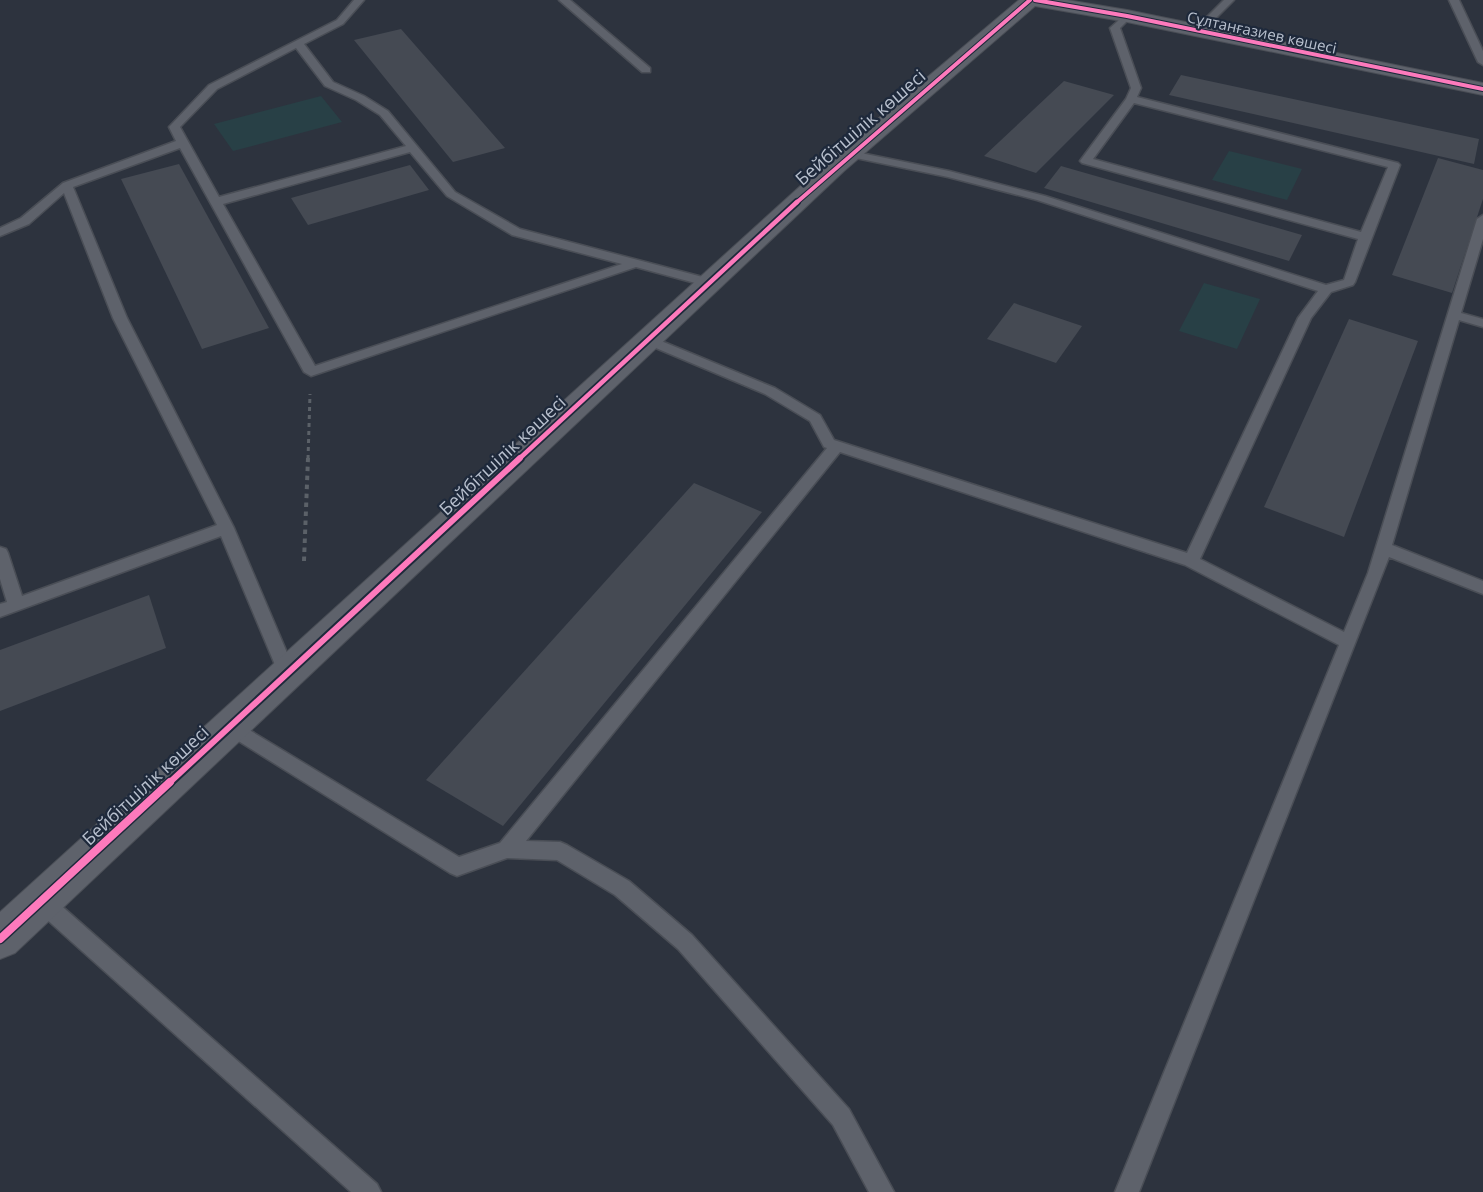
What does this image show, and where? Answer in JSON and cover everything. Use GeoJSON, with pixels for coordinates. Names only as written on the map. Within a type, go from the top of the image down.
{"type":"FeatureCollection","features":[{"type":"Feature","properties":{"kind":"street","name":"Бейбітшілік көшесі"},"geometry":{"type":"LineString","coordinates":[[0,939],[851,154],[1030,0]]}},
{"type":"Feature","properties":{"kind":"street","name":"Сұлтанғазиев көшесі"},"geometry":{"type":"LineString","coordinates":[[1035,0],[1127,16],[1483,89]]}},
{"type":"Feature","properties":{"kind":"lane"},"geometry":{"type":"LineString","coordinates":[[359,0],[340,22],[213,87],[174,128],[311,372],[634,264]]}},
{"type":"Feature","properties":{"kind":"lane"},"geometry":{"type":"LineString","coordinates":[[564,0],[646,70]]}},
{"type":"Feature","properties":{"kind":"lane"},"geometry":{"type":"LineString","coordinates":[[1198,31],[1228,0]]}},
{"type":"Feature","properties":{"kind":"lane"},"geometry":{"type":"LineString","coordinates":[[1454,0],[1483,62]]}},
{"type":"Feature","properties":{"kind":"lane"},"geometry":{"type":"LineString","coordinates":[[1127,16],[1115,28],[1136,88],[1131,99],[1086,161],[1365,237]]}},
{"type":"Feature","properties":{"kind":"lane"},"geometry":{"type":"LineString","coordinates":[[299,45],[329,84],[360,98],[384,113],[451,194],[516,232],[710,283]]}},
{"type":"Feature","properties":{"kind":"lane"},"geometry":{"type":"LineString","coordinates":[[851,154],[949,174],[1041,198],[1326,289],[1349,282],[1394,165],[1131,99]]}},
{"type":"Feature","properties":{"kind":"lane"},"geometry":{"type":"LineString","coordinates":[[0,232],[25,221],[66,185],[182,143]]}},
{"type":"Feature","properties":{"kind":"lane"},"geometry":{"type":"LineString","coordinates":[[216,202],[412,148]]}},
{"type":"Feature","properties":{"kind":"lane"},"geometry":{"type":"LineString","coordinates":[[66,185],[120,318],[226,528],[287,674]]}},
{"type":"Feature","properties":{"kind":"lane"},"geometry":{"type":"LineString","coordinates":[[1127,1192],[1348,642],[1383,548],[1483,219]]}},
{"type":"Feature","properties":{"kind":"lane"},"geometry":{"type":"LineString","coordinates":[[1191,561],[1305,318],[1326,289]]}},
{"type":"Feature","properties":{"kind":"lane"},"geometry":{"type":"LineString","coordinates":[[1454,315],[1483,323]]}},
{"type":"Feature","properties":{"kind":"lane"},"geometry":{"type":"LineString","coordinates":[[649,340],[770,391],[815,418],[829,443],[934,481],[1127,538],[1191,561],[1348,642]]}},
{"type":"Feature","properties":{"kind":"lane"},"geometry":{"type":"LineString","coordinates":[[507,849],[837,446]]}},
{"type":"Feature","properties":{"kind":"lane"},"geometry":{"type":"LineString","coordinates":[[0,611],[226,528]]}},
{"type":"Feature","properties":{"kind":"lane"},"geometry":{"type":"LineString","coordinates":[[1383,548],[1483,588]]}},
{"type":"Feature","properties":{"kind":"lane"},"geometry":{"type":"LineString","coordinates":[[0,553],[16,605]]}},
{"type":"Feature","properties":{"kind":"lane"},"geometry":{"type":"LineString","coordinates":[[230,727],[456,867],[507,849],[560,851],[622,888],[685,942],[841,1117],[882,1192]]}},
{"type":"Feature","properties":{"kind":"lane"},"geometry":{"type":"LineString","coordinates":[[41,901],[369,1192]]}},
{"type":"Feature","properties":{"kind":"path"},"geometry":{"type":"LineString","coordinates":[[304,561],[311,372]]}},
{"type":"Feature","properties":{"kind":"green space"},"geometry":{"type":"Polygon","coordinates":[[[321,96],[342,122],[233,151],[214,124],[321,96]]]}},
{"type":"Feature","properties":{"kind":"green space"},"geometry":{"type":"Polygon","coordinates":[[[1229,151],[1302,169],[1287,200],[1212,180],[1229,151]]]}},
{"type":"Feature","properties":{"kind":"green space"},"geometry":{"type":"Polygon","coordinates":[[[1204,283],[1260,299],[1237,349],[1179,331],[1204,283]]]}},
{"type":"Feature","properties":{"kind":"building"},"geometry":{"type":"Polygon","coordinates":[[[401,29],[505,148],[453,162],[354,40],[401,29]]]}},
{"type":"Feature","properties":{"kind":"building"},"geometry":{"type":"Polygon","coordinates":[[[1181,75],[1479,139],[1474,164],[1169,95],[1181,75]]]}},
{"type":"Feature","properties":{"kind":"building"},"geometry":{"type":"Polygon","coordinates":[[[1064,81],[1114,95],[1036,173],[984,156],[1064,81]]]}},
{"type":"Feature","properties":{"kind":"building"},"geometry":{"type":"Polygon","coordinates":[[[1438,158],[1483,170],[1483,199],[1452,293],[1392,275],[1438,158]]]}},
{"type":"Feature","properties":{"kind":"building"},"geometry":{"type":"Polygon","coordinates":[[[179,164],[269,328],[202,349],[121,179],[179,164]]]}},
{"type":"Feature","properties":{"kind":"building"},"geometry":{"type":"Polygon","coordinates":[[[410,165],[429,190],[308,225],[291,198],[410,165]]]}},
{"type":"Feature","properties":{"kind":"building"},"geometry":{"type":"Polygon","coordinates":[[[1061,166],[1302,235],[1289,261],[1044,188],[1061,166]]]}},
{"type":"Feature","properties":{"kind":"building"},"geometry":{"type":"Polygon","coordinates":[[[1014,303],[1082,326],[1056,363],[987,339],[1014,303]]]}},
{"type":"Feature","properties":{"kind":"building"},"geometry":{"type":"Polygon","coordinates":[[[1349,319],[1418,341],[1344,537],[1264,507],[1349,319]]]}},
{"type":"Feature","properties":{"kind":"building"},"geometry":{"type":"Polygon","coordinates":[[[694,483],[762,512],[503,826],[426,780],[694,483]]]}},
{"type":"Feature","properties":{"kind":"building"},"geometry":{"type":"Polygon","coordinates":[[[149,595],[166,648],[0,711],[0,650],[149,595]]]}},
{"type":"Feature","properties":{"kind":"cycle path"},"geometry":{"type":"LineString","coordinates":[[0,939],[836,166],[1030,0]]}},
{"type":"Feature","properties":{"kind":"cycle path"},"geometry":{"type":"LineString","coordinates":[[1035,0],[1127,16],[1483,89]]}}]}
